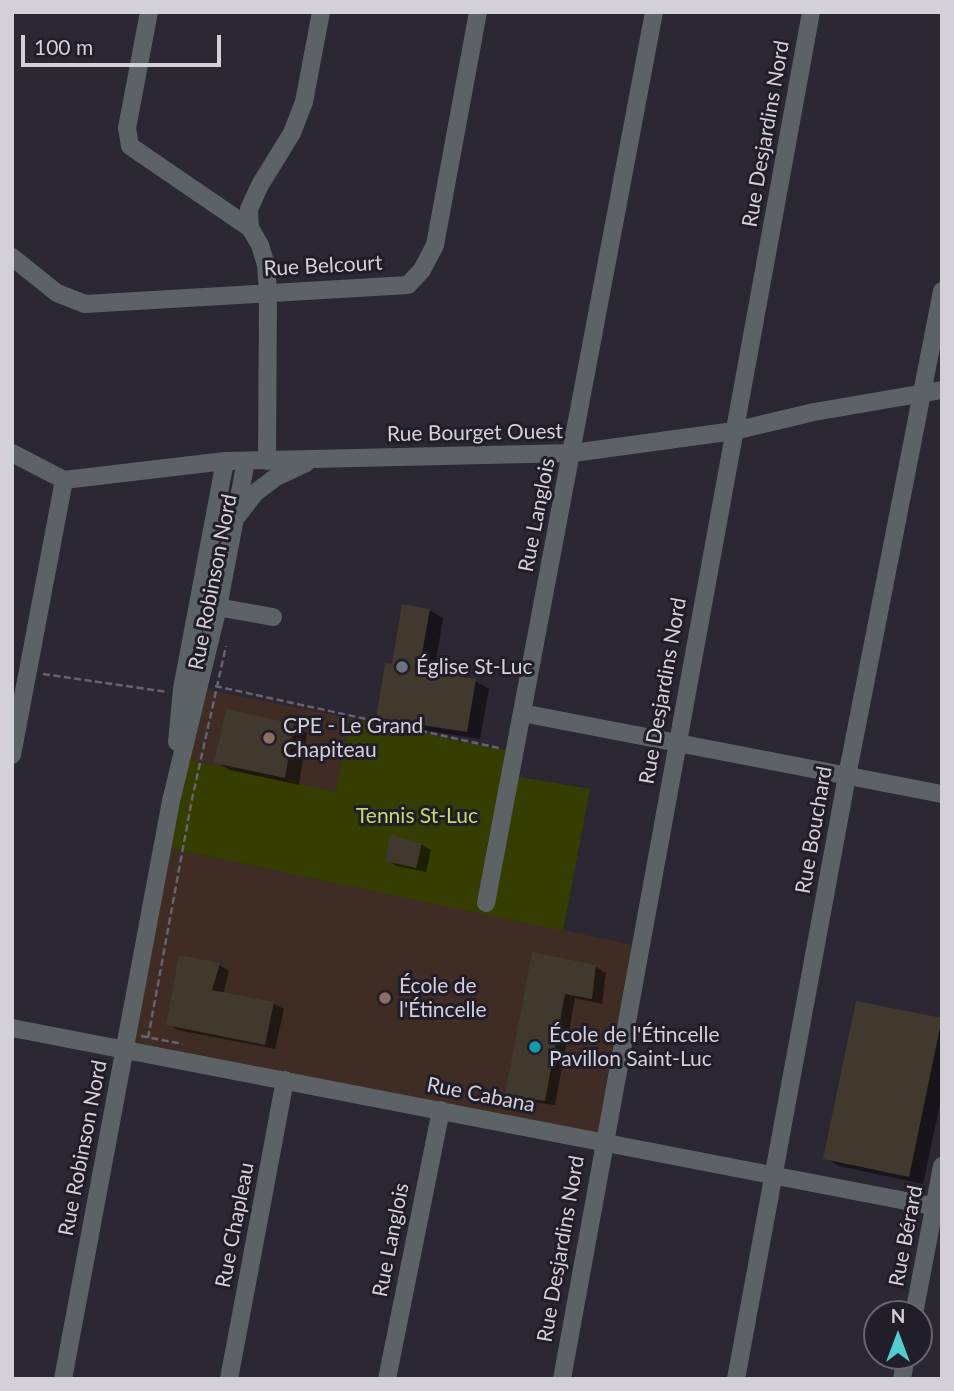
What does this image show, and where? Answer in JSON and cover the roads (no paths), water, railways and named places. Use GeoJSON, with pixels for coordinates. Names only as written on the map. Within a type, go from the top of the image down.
{"type":"FeatureCollection","features":[{"type":"Feature","properties":{"kind":"street"},"geometry":{"type":"LineString","coordinates":[[149,12],[127,128],[130,146],[250,228]]}},
{"type":"Feature","properties":{"kind":"street"},"geometry":{"type":"LineString","coordinates":[[267,461],[267,265],[250,228],[249,209],[260,185],[292,133],[304,102],[321,12]]}},
{"type":"Feature","properties":{"kind":"street","name":"Rue Belcourt"},"geometry":{"type":"LineString","coordinates":[[12,257],[57,293],[85,304],[408,285],[422,270],[435,245],[478,12]]}},
{"type":"Feature","properties":{"kind":"street","name":"Rue Langlois"},"geometry":{"type":"LineString","coordinates":[[486,903],[573,453],[654,12]]}},
{"type":"Feature","properties":{"kind":"street","name":"Rue Desjardins Nord"},"geometry":{"type":"LineString","coordinates":[[562,1379],[603,1142],[811,12]]}},
{"type":"Feature","properties":{"kind":"street","name":"Rue Bouchard"},"geometry":{"type":"LineString","coordinates":[[736,1379],[847,776],[942,291]]}},
{"type":"Feature","properties":{"kind":"street","name":"Rue Bourget Ouest"},"geometry":{"type":"LineString","coordinates":[[64,480],[225,461],[573,453],[734,431],[942,390]]}},
{"type":"Feature","properties":{"kind":"street"},"geometry":{"type":"LineString","coordinates":[[12,453],[64,480],[12,755]]}},
{"type":"Feature","properties":{"kind":"street"},"geometry":{"type":"LineString","coordinates":[[236,518],[255,493],[276,477],[313,460]]}},
{"type":"Feature","properties":{"kind":"street","name":"Rue Robinson Nord"},"geometry":{"type":"LineString","coordinates":[[63,1379],[171,801],[182,689],[225,461]]}},
{"type":"Feature","properties":{"kind":"street","name":"Rue Robinson Nord"},"geometry":{"type":"LineString","coordinates":[[171,801],[209,684],[218,607],[246,461]]}},
{"type":"Feature","properties":{"kind":"street"},"geometry":{"type":"LineString","coordinates":[[200,604],[274,617]]}},
{"type":"Feature","properties":{"kind":"street"},"geometry":{"type":"LineString","coordinates":[[522,713],[942,794]]}},
{"type":"Feature","properties":{"kind":"street","name":"Rue Cabana"},"geometry":{"type":"LineString","coordinates":[[12,1028],[938,1207]]}},
{"type":"Feature","properties":{"kind":"street","name":"Rue Chapleau"},"geometry":{"type":"LineString","coordinates":[[229,1379],[285,1080]]}},
{"type":"Feature","properties":{"kind":"street","name":"Rue Langlois"},"geometry":{"type":"LineString","coordinates":[[387,1379],[441,1111]]}},
{"type":"Feature","properties":{"kind":"street","name":"Rue Bérard"},"geometry":{"type":"LineString","coordinates":[[917,1300],[938,1207],[942,1166]]}},
{"type":"Feature","properties":{"kind":"place","name":"Église St-Luc"},"geometry":{"type":"Point","coordinates":[402,667]}},
{"type":"Feature","properties":{"kind":"place","name":"CPE - Le Grand Chapiteau"},"geometry":{"type":"Point","coordinates":[269,738]}},
{"type":"Feature","properties":{"kind":"place","name":"École de l'Étincelle"},"geometry":{"type":"Point","coordinates":[385,998]}},
{"type":"Feature","properties":{"kind":"place","name":"École de l'Étincelle Pavillon Saint-Luc"},"geometry":{"type":"Point","coordinates":[535,1047]}},
{"type":"Feature","properties":{"kind":"park label","name":"Tennis St-Luc"},"geometry":{"type":"Point","coordinates":[417,816]}}]}
